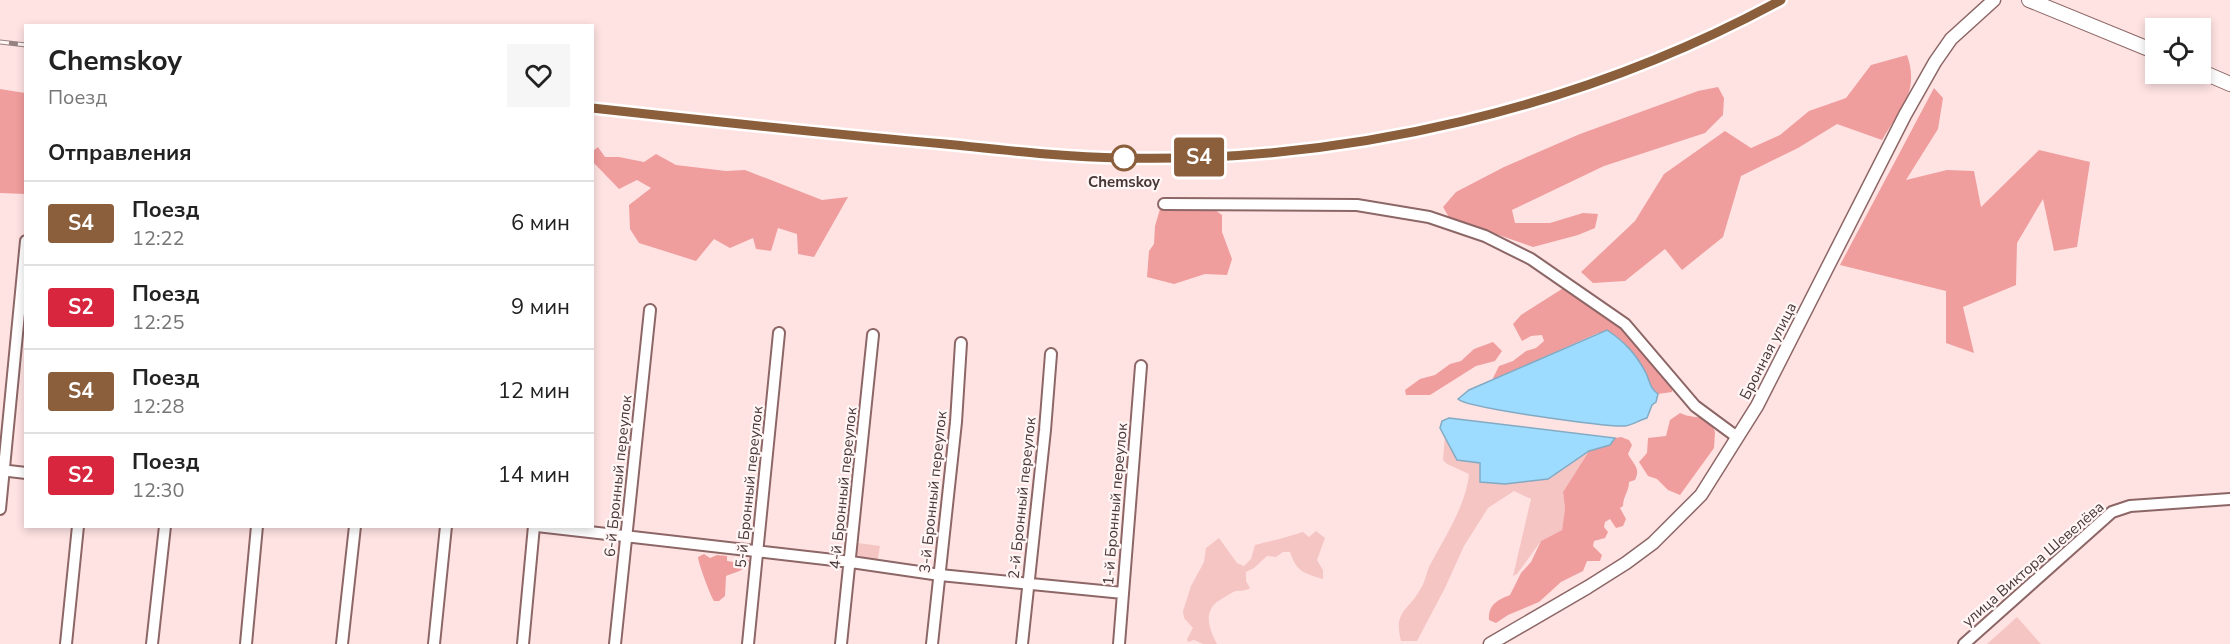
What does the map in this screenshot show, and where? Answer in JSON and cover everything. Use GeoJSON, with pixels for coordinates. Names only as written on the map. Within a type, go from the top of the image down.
{"type":"FeatureCollection","features":[{"type":"Feature","properties":{"kind":"main road"},"geometry":{"type":"LineString","coordinates":[[2029,0],[2145,47]]}},
{"type":"Feature","properties":{"kind":"main road"},"geometry":{"type":"LineString","coordinates":[[2211,76],[2230,84]]}},
{"type":"Feature","properties":{"kind":"street","name":"Бронная улица"},"geometry":{"type":"LineString","coordinates":[[1490,644],[1588,587],[1653,543],[1701,495],[1757,406],[1905,114],[1935,62],[1951,39],[1994,0]]}},
{"type":"Feature","properties":{"kind":"street"},"geometry":{"type":"LineString","coordinates":[[1164,204],[1357,206],[1429,217],[1485,236],[1531,259],[1625,324],[1695,406],[1737,437]]}},
{"type":"Feature","properties":{"kind":"street"},"geometry":{"type":"LineString","coordinates":[[0,509],[24,260]]}},
{"type":"Feature","properties":{"kind":"street","name":"6-й Бронный переулок"},"geometry":{"type":"LineString","coordinates":[[615,644],[650,310]]}},
{"type":"Feature","properties":{"kind":"street","name":"5-й Бронный переулок"},"geometry":{"type":"LineString","coordinates":[[748,644],[778,333]]}},
{"type":"Feature","properties":{"kind":"street","name":"4-й Бронный переулок"},"geometry":{"type":"LineString","coordinates":[[841,644],[873,335]]}},
{"type":"Feature","properties":{"kind":"street","name":"3-й Бронный переулок"},"geometry":{"type":"LineString","coordinates":[[932,644],[956,422],[961,343]]}},
{"type":"Feature","properties":{"kind":"street","name":"2-й Бронный переулок"},"geometry":{"type":"LineString","coordinates":[[1022,644],[1051,354]]}},
{"type":"Feature","properties":{"kind":"street","name":"1-й Бронный переулок"},"geometry":{"type":"LineString","coordinates":[[1119,644],[1142,366]]}},
{"type":"Feature","properties":{"kind":"street"},"geometry":{"type":"LineString","coordinates":[[2,470],[24,473]]}},
{"type":"Feature","properties":{"kind":"street","name":"улица Виктора Шевелёва"},"geometry":{"type":"LineString","coordinates":[[1964,644],[2112,512],[2130,506],[2230,500]]}},
{"type":"Feature","properties":{"kind":"street"},"geometry":{"type":"LineString","coordinates":[[66,644],[78,528]]}},
{"type":"Feature","properties":{"kind":"street"},"geometry":{"type":"LineString","coordinates":[[152,644],[165,528]]}},
{"type":"Feature","properties":{"kind":"street"},"geometry":{"type":"LineString","coordinates":[[246,644],[257,528]]}},
{"type":"Feature","properties":{"kind":"street"},"geometry":{"type":"LineString","coordinates":[[342,644],[355,528]]}},
{"type":"Feature","properties":{"kind":"street"},"geometry":{"type":"LineString","coordinates":[[434,644],[446,528]]}},
{"type":"Feature","properties":{"kind":"street"},"geometry":{"type":"LineString","coordinates":[[523,644],[536,528]]}},
{"type":"Feature","properties":{"kind":"street"},"geometry":{"type":"LineString","coordinates":[[551,528],[851,562],[940,575],[1123,593]]}},
{"type":"Feature","properties":{"kind":"shaded area"},"geometry":{"type":"Polygon","coordinates":[[[1907,55],[1910,68],[1910,90],[1882,140],[1837,124],[1798,148],[1741,176],[1723,237],[1682,270],[1665,249],[1625,281],[1593,283],[1581,272],[1635,221],[1664,174],[1725,131],[1751,148],[1780,135],[1809,111],[1846,98],[1871,65],[1907,55]]]}},
{"type":"Feature","properties":{"kind":"shaded area"},"geometry":{"type":"Polygon","coordinates":[[[1718,87],[1724,98],[1723,115],[1705,133],[1604,166],[1512,210],[1515,223],[1550,223],[1583,213],[1598,214],[1595,228],[1533,247],[1473,226],[1453,224],[1443,207],[1456,192],[1504,167],[1580,134],[1698,91],[1718,87]]]}},
{"type":"Feature","properties":{"kind":"shaded area"},"geometry":{"type":"Polygon","coordinates":[[[1934,88],[1943,98],[1938,129],[1906,180],[1947,170],[1974,171],[1981,207],[2039,150],[2090,162],[2077,247],[2054,251],[2043,199],[2017,243],[2016,285],[1963,307],[1974,353],[1946,343],[1946,291],[1840,265],[1934,88]]]}},
{"type":"Feature","properties":{"kind":"shaded area"},"geometry":{"type":"Polygon","coordinates":[[[0,89],[24,93],[24,194],[0,193],[0,89]]]}},
{"type":"Feature","properties":{"kind":"shaded area"},"geometry":{"type":"Polygon","coordinates":[[[598,147],[605,157],[644,162],[656,154],[676,165],[726,171],[745,170],[822,200],[848,197],[814,257],[798,254],[797,234],[778,228],[771,251],[756,249],[753,238],[730,248],[714,239],[696,261],[639,243],[630,229],[629,205],[651,188],[637,180],[619,189],[594,163],[594,150],[598,147]]]}},
{"type":"Feature","properties":{"kind":"shaded area"},"geometry":{"type":"Polygon","coordinates":[[[1209,206],[1222,215],[1222,232],[1232,259],[1227,275],[1205,274],[1174,284],[1147,277],[1149,251],[1154,244],[1155,226],[1160,209],[1177,211],[1209,206]]]}},
{"type":"Feature","properties":{"kind":"shaded area"},"geometry":{"type":"Polygon","coordinates":[[[1565,287],[1630,333],[1673,382],[1672,392],[1658,394],[1651,388],[1646,373],[1598,333],[1492,380],[1499,366],[1513,361],[1544,341],[1542,335],[1531,336],[1522,341],[1513,324],[1521,315],[1565,287]]]}},
{"type":"Feature","properties":{"kind":"shaded area"},"geometry":{"type":"Polygon","coordinates":[[[1493,342],[1502,351],[1495,361],[1476,366],[1430,395],[1406,395],[1405,390],[1420,379],[1435,375],[1450,364],[1461,361],[1474,349],[1493,342]]]}},
{"type":"Feature","properties":{"kind":"shaded area"},"geometry":{"type":"Polygon","coordinates":[[[1680,413],[1710,420],[1715,432],[1714,448],[1680,495],[1668,490],[1657,479],[1648,476],[1639,462],[1647,453],[1648,438],[1666,436],[1670,420],[1680,413]]]}},
{"type":"Feature","properties":{"kind":"shaded area"},"geometry":{"type":"Polygon","coordinates":[[[1445,435],[1457,460],[1480,463],[1481,482],[1505,484],[1548,479],[1589,451],[1563,492],[1565,509],[1562,530],[1541,541],[1517,574],[1513,576],[1531,499],[1514,491],[1488,508],[1464,546],[1417,641],[1401,641],[1399,623],[1401,617],[1422,586],[1429,567],[1459,510],[1467,486],[1469,474],[1443,460],[1445,435]]]}},
{"type":"Feature","properties":{"kind":"shaded area"},"geometry":{"type":"Polygon","coordinates":[[[1621,437],[1629,440],[1632,445],[1628,454],[1636,466],[1637,476],[1635,480],[1629,482],[1623,506],[1620,508],[1626,519],[1623,526],[1616,528],[1610,519],[1605,522],[1604,527],[1608,532],[1605,538],[1594,541],[1593,546],[1602,555],[1600,561],[1587,561],[1583,571],[1561,582],[1539,602],[1508,615],[1496,623],[1489,620],[1490,610],[1497,601],[1510,595],[1541,541],[1562,530],[1565,509],[1563,492],[1589,451],[1610,445],[1615,438],[1621,437]]]}},
{"type":"Feature","properties":{"kind":"shaded area"},"geometry":{"type":"Polygon","coordinates":[[[1316,531],[1325,538],[1317,560],[1323,570],[1323,579],[1298,568],[1290,552],[1283,552],[1276,557],[1267,556],[1246,572],[1246,581],[1250,588],[1233,592],[1212,607],[1209,624],[1217,644],[1203,644],[1194,640],[1188,642],[1187,639],[1193,628],[1184,618],[1183,611],[1191,586],[1204,562],[1206,548],[1219,538],[1237,563],[1244,566],[1251,559],[1255,545],[1303,532],[1309,537],[1316,531]]]}},
{"type":"Feature","properties":{"kind":"shaded area"},"geometry":{"type":"Polygon","coordinates":[[[858,543],[880,546],[877,563],[855,560],[858,543]]]}},
{"type":"Feature","properties":{"kind":"shaded area"},"geometry":{"type":"Polygon","coordinates":[[[704,554],[710,558],[717,555],[727,556],[727,561],[734,562],[743,558],[749,560],[743,569],[726,576],[725,596],[719,601],[714,601],[712,598],[700,565],[698,557],[704,554]]]}},
{"type":"Feature","properties":{"kind":"shaded area"},"geometry":{"type":"Polygon","coordinates":[[[2017,617],[2041,644],[1987,644],[2017,617]]]}},
{"type":"Feature","properties":{"kind":"water"},"geometry":{"type":"Polygon","coordinates":[[[1607,330],[1634,354],[1658,394],[1647,418],[1625,426],[1592,423],[1510,412],[1458,399],[1469,390],[1607,330]]]}},
{"type":"Feature","properties":{"kind":"water"},"geometry":{"type":"Polygon","coordinates":[[[1449,418],[1615,438],[1610,445],[1589,451],[1548,479],[1505,484],[1480,482],[1480,463],[1457,460],[1440,428],[1442,421],[1449,418]]]}},
{"type":"Feature","properties":{"kind":"railway"},"geometry":{"type":"LineString","coordinates":[[594,108],[852,136],[1076,156],[1207,157],[1293,151],[1378,139],[1462,121],[1545,99],[1626,71],[1705,38],[1781,0]]}},
{"type":"Feature","properties":{"kind":"railway"},"geometry":{"type":"LineString","coordinates":[[0,42],[24,45]]}},
{"type":"Feature","properties":{"kind":"train","name":"S4"},"geometry":{"type":"LineString","coordinates":[[594,108],[812,132],[1059,155],[1123,158],[1258,153],[1355,142],[1414,131],[1542,99],[1602,79],[1699,40],[1781,0]]}},
{"type":"Feature","properties":{"kind":"place","name":"Chemskoy"},"geometry":{"type":"Point","coordinates":[1124,158]}}]}
